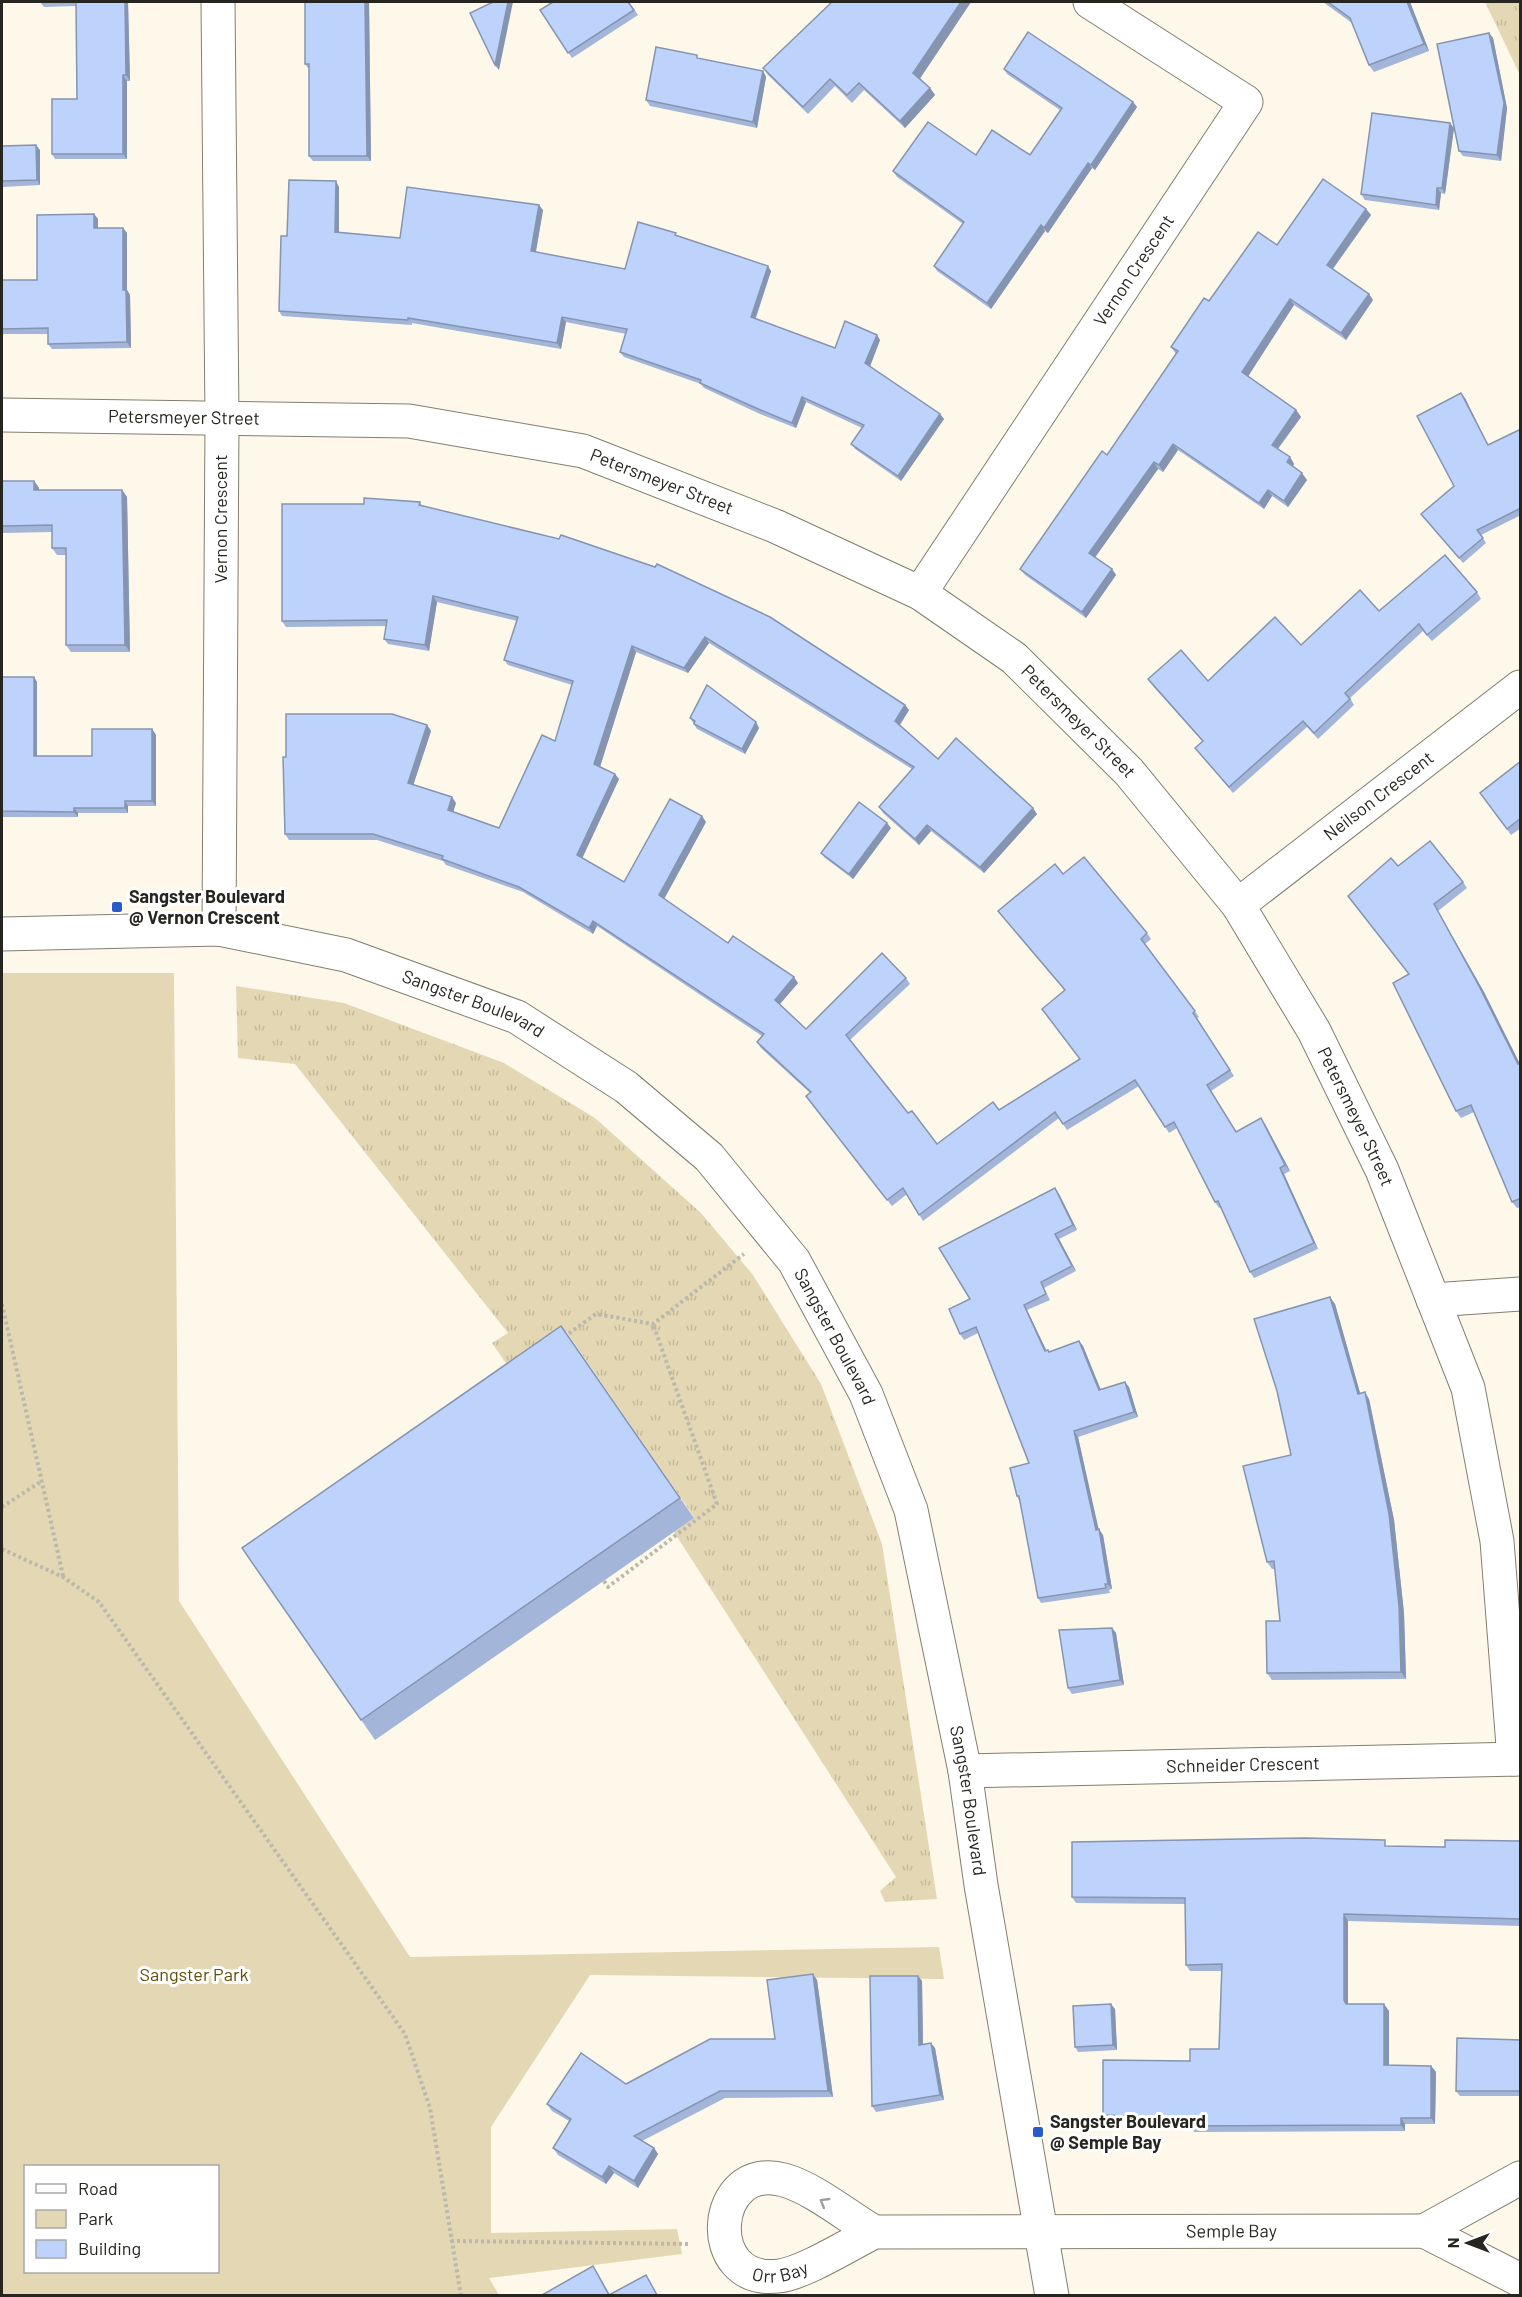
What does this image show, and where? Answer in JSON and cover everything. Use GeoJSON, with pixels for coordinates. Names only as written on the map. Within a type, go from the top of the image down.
{"type":"FeatureCollection","features":[{"type":"Feature","properties":{"kind":"street","name":"Vernon Crescent"},"geometry":{"type":"LineString","coordinates":[[218,2],[222,418],[219,929]]}},
{"type":"Feature","properties":{"kind":"street","name":"Vernon Crescent"},"geometry":{"type":"LineString","coordinates":[[920,593],[1246,102],[1090,2]]}},
{"type":"Feature","properties":{"kind":"street","name":"Petersmeyer Street"},"geometry":{"type":"LineString","coordinates":[[2,415],[409,421],[583,451],[775,525],[920,593],[1014,658],[1129,772],[1238,905],[1314,1030],[1382,1170],[1468,1388],[1497,1541],[1517,1759]]}},
{"type":"Feature","properties":{"kind":"street","name":"Neilson Crescent"},"geometry":{"type":"LineString","coordinates":[[1238,905],[1521,687]]}},
{"type":"Feature","properties":{"kind":"street","name":"Sangster Boulevard"},"geometry":{"type":"LineString","coordinates":[[2,934],[219,929],[346,955],[517,1017],[626,1087],[709,1157],[794,1261],[866,1394],[911,1510],[965,1771],[981,1886],[1052,2295]]}},
{"type":"Feature","properties":{"kind":"street"},"geometry":{"type":"LineString","coordinates":[[1433,1300],[1521,1294]]}},
{"type":"Feature","properties":{"kind":"street","name":"Schneider Crescent"},"geometry":{"type":"LineString","coordinates":[[965,1771],[1517,1759]]}},
{"type":"Feature","properties":{"kind":"street"},"geometry":{"type":"LineString","coordinates":[[725,2243],[724,2218],[734,2195],[748,2184],[764,2178],[781,2179],[797,2185],[874,2232]]}},
{"type":"Feature","properties":{"kind":"street","name":"Semple Bay"},"geometry":{"type":"LineString","coordinates":[[1424,2231],[1521,2178]]}},
{"type":"Feature","properties":{"kind":"street","name":"Semple Bay"},"geometry":{"type":"LineString","coordinates":[[1041,2230],[1424,2231],[1521,2280]]}},
{"type":"Feature","properties":{"kind":"street","name":"Orr Bay"},"geometry":{"type":"LineString","coordinates":[[725,2243],[734,2258],[746,2270],[762,2276],[780,2276],[874,2232],[1041,2230]]}},
{"type":"Feature","properties":{"kind":"path"},"geometry":{"type":"LineString","coordinates":[[557,1341],[596,1314],[653,1324],[771,1233]]}},
{"type":"Feature","properties":{"kind":"path"},"geometry":{"type":"LineString","coordinates":[[2,1304],[63,1577]]}},
{"type":"Feature","properties":{"kind":"path"},"geometry":{"type":"LineString","coordinates":[[604,1581],[608,1587],[717,1504],[653,1324]]}},
{"type":"Feature","properties":{"kind":"path"},"geometry":{"type":"LineString","coordinates":[[2,1507],[42,1481]]}},
{"type":"Feature","properties":{"kind":"path"},"geometry":{"type":"LineString","coordinates":[[2,1549],[63,1577],[99,1602],[405,2034],[430,2108],[461,2295]]}},
{"type":"Feature","properties":{"kind":"path"},"geometry":{"type":"LineString","coordinates":[[452,2241],[725,2243]]}},
{"type":"Feature","properties":{"kind":"green space"},"geometry":{"type":"Polygon","coordinates":[[[1485,2],[1520,2],[1520,75],[1485,2]]]}},
{"type":"Feature","properties":{"kind":"green space","name":"Sangster Park"},"geometry":{"type":"Polygon","coordinates":[[[2,973],[174,973],[179,1601],[410,1957],[939,1947],[944,1979],[590,1975],[491,2127],[491,2233],[677,2229],[682,2254],[489,2278],[499,2295],[2,2296],[2,973]]]}},
{"type":"Feature","properties":{"kind":"green space"},"geometry":{"type":"Polygon","coordinates":[[[236,986],[344,1003],[504,1063],[595,1118],[701,1213],[753,1275],[821,1384],[882,1544],[937,1899],[885,1902],[880,1891],[896,1877],[674,1532],[694,1517],[566,1331],[510,1369],[492,1343],[508,1333],[295,1064],[238,1058],[236,986]]]}},
{"type":"Feature","properties":{"kind":"building"},"geometry":{"type":"Polygon","coordinates":[[[76,2],[125,2],[126,75],[123,75],[123,154],[52,154],[52,99],[77,99],[76,2]]]}},
{"type":"Feature","properties":{"kind":"building"},"geometry":{"type":"Polygon","coordinates":[[[305,2],[365,2],[367,156],[309,156],[309,64],[305,64],[305,2]]]}},
{"type":"Feature","properties":{"kind":"building"},"geometry":{"type":"Polygon","coordinates":[[[493,2],[508,2],[495,65],[470,13],[493,2]]]}},
{"type":"Feature","properties":{"kind":"building"},"geometry":{"type":"Polygon","coordinates":[[[553,2],[628,2],[634,10],[568,53],[540,10],[553,2]]]}},
{"type":"Feature","properties":{"kind":"building"},"geometry":{"type":"Polygon","coordinates":[[[832,2],[961,2],[913,73],[930,88],[900,121],[859,83],[847,95],[830,79],[803,107],[763,68],[832,2]]]}},
{"type":"Feature","properties":{"kind":"building"},"geometry":{"type":"Polygon","coordinates":[[[1328,2],[1407,2],[1424,44],[1369,65],[1350,18],[1328,2]]]}},
{"type":"Feature","properties":{"kind":"building"},"geometry":{"type":"Polygon","coordinates":[[[1028,32],[1133,102],[1091,165],[1088,163],[1044,228],[1041,225],[987,303],[934,266],[964,222],[893,171],[928,122],[976,155],[992,130],[1030,155],[1062,108],[1004,69],[1028,32]]]}},
{"type":"Feature","properties":{"kind":"building"},"geometry":{"type":"Polygon","coordinates":[[[1489,33],[1504,103],[1497,155],[1459,151],[1437,44],[1489,33]]]}},
{"type":"Feature","properties":{"kind":"building"},"geometry":{"type":"Polygon","coordinates":[[[656,47],[763,71],[753,122],[646,100],[656,47]]]}},
{"type":"Feature","properties":{"kind":"building"},"geometry":{"type":"Polygon","coordinates":[[[1372,113],[1450,123],[1442,188],[1437,188],[1436,205],[1361,194],[1372,113]]]}},
{"type":"Feature","properties":{"kind":"building"},"geometry":{"type":"Polygon","coordinates":[[[36,145],[37,180],[2,181],[2,146],[36,145]]]}},
{"type":"Feature","properties":{"kind":"building"},"geometry":{"type":"Polygon","coordinates":[[[1323,179],[1366,209],[1327,265],[1369,294],[1341,333],[1290,299],[1242,372],[1296,410],[1272,445],[1290,457],[1287,462],[1302,473],[1284,501],[1268,490],[1259,503],[1173,444],[1159,465],[1154,462],[1089,553],[1112,569],[1082,612],[1020,569],[1102,451],[1107,455],[1178,351],[1171,347],[1204,298],[1209,301],[1258,232],[1277,245],[1323,179]]]}},
{"type":"Feature","properties":{"kind":"building"},"geometry":{"type":"Polygon","coordinates":[[[289,180],[336,181],[335,232],[400,238],[407,187],[539,205],[531,251],[625,269],[638,222],[768,266],[751,317],[835,348],[845,321],[877,335],[865,363],[940,414],[898,476],[851,444],[864,425],[802,397],[792,423],[700,383],[701,380],[620,352],[627,329],[562,317],[557,343],[408,318],[408,320],[279,311],[281,236],[287,236],[289,180]]]}},
{"type":"Feature","properties":{"kind":"building"},"geometry":{"type":"Polygon","coordinates":[[[94,214],[94,228],[123,228],[123,290],[126,290],[127,342],[48,344],[48,328],[2,329],[2,280],[37,280],[37,215],[94,214]]]}},
{"type":"Feature","properties":{"kind":"building"},"geometry":{"type":"Polygon","coordinates":[[[1461,393],[1488,445],[1521,429],[1521,508],[1477,530],[1483,538],[1459,558],[1421,514],[1454,486],[1417,416],[1461,393]]]}},
{"type":"Feature","properties":{"kind":"building"},"geometry":{"type":"Polygon","coordinates":[[[2,481],[34,481],[34,490],[122,490],[125,645],[66,645],[66,548],[52,548],[52,525],[2,526],[2,481]]]}},
{"type":"Feature","properties":{"kind":"building"},"geometry":{"type":"Polygon","coordinates":[[[364,498],[420,502],[419,505],[559,539],[561,535],[655,567],[657,564],[770,617],[905,705],[895,721],[938,759],[956,738],[1033,808],[980,867],[927,825],[915,839],[879,807],[914,767],[705,637],[684,668],[632,646],[594,764],[615,774],[577,855],[624,882],[670,799],[702,816],[659,895],[728,943],[733,936],[794,977],[775,1000],[806,1029],[882,953],[906,978],[846,1035],[908,1113],[912,1111],[937,1144],[993,1102],[999,1110],[1080,1059],[1042,1009],[1065,990],[998,911],[1055,864],[1063,874],[1084,857],[1147,933],[1141,939],[1195,1011],[1193,1013],[1230,1070],[1207,1085],[1236,1132],[1261,1118],[1285,1165],[1280,1168],[1314,1243],[1250,1272],[1218,1201],[1215,1202],[1174,1122],[1165,1127],[1135,1080],[1063,1124],[1055,1112],[919,1215],[903,1188],[887,1200],[806,1096],[811,1092],[757,1042],[764,1034],[593,921],[589,928],[519,887],[442,859],[443,856],[373,834],[285,834],[283,757],[286,757],[286,714],[392,714],[427,725],[408,783],[452,797],[448,810],[499,828],[542,735],[555,741],[573,681],[504,660],[518,617],[433,596],[425,645],[384,639],[387,620],[282,621],[282,504],[364,504],[364,498]]]}},
{"type":"Feature","properties":{"kind":"building"},"geometry":{"type":"Polygon","coordinates":[[[1445,555],[1477,592],[1427,635],[1419,624],[1345,693],[1350,699],[1314,733],[1303,721],[1229,787],[1195,748],[1203,741],[1148,679],[1181,650],[1208,681],[1275,617],[1301,645],[1360,590],[1379,611],[1445,555]]]}},
{"type":"Feature","properties":{"kind":"building"},"geometry":{"type":"Polygon","coordinates":[[[2,677],[34,677],[34,756],[92,756],[92,729],[152,729],[152,801],[125,801],[125,808],[74,808],[74,812],[2,811],[2,677]]]}},
{"type":"Feature","properties":{"kind":"building"},"geometry":{"type":"Polygon","coordinates":[[[707,685],[756,722],[742,749],[694,724],[695,721],[690,718],[707,685]]]}},
{"type":"Feature","properties":{"kind":"building"},"geometry":{"type":"Polygon","coordinates":[[[1521,761],[1521,818],[1507,829],[1480,793],[1521,761]]]}},
{"type":"Feature","properties":{"kind":"building"},"geometry":{"type":"Polygon","coordinates":[[[859,802],[887,823],[849,874],[821,853],[859,802]]]}},
{"type":"Feature","properties":{"kind":"building"},"geometry":{"type":"Polygon","coordinates":[[[1430,841],[1463,882],[1434,904],[1518,1064],[1521,1063],[1521,1198],[1512,1202],[1471,1105],[1456,1111],[1393,983],[1409,974],[1348,896],[1391,858],[1398,866],[1430,841]]]}},
{"type":"Feature","properties":{"kind":"building"},"geometry":{"type":"Polygon","coordinates":[[[1055,1188],[1073,1225],[1055,1234],[1072,1266],[1041,1282],[1046,1294],[1024,1305],[1045,1351],[1049,1352],[1079,1341],[1099,1390],[1125,1382],[1134,1412],[1074,1431],[1096,1530],[1099,1529],[1108,1584],[1105,1584],[1106,1588],[1038,1598],[1019,1496],[1017,1496],[1010,1468],[1029,1463],[976,1327],[960,1334],[949,1309],[970,1299],[939,1248],[1055,1188]]]}},
{"type":"Feature","properties":{"kind":"building"},"geometry":{"type":"Polygon","coordinates":[[[1330,1297],[1358,1394],[1365,1392],[1389,1514],[1399,1606],[1401,1672],[1267,1673],[1266,1621],[1280,1621],[1274,1561],[1267,1562],[1243,1466],[1291,1455],[1277,1391],[1254,1319],[1330,1297]]]}},
{"type":"Feature","properties":{"kind":"building"},"geometry":{"type":"Polygon","coordinates":[[[561,1326],[680,1498],[361,1720],[242,1548],[561,1326]]]}},
{"type":"Feature","properties":{"kind":"building"},"geometry":{"type":"Polygon","coordinates":[[[1112,1628],[1120,1680],[1068,1688],[1059,1630],[1112,1628]]]}},
{"type":"Feature","properties":{"kind":"building"},"geometry":{"type":"Polygon","coordinates":[[[1306,1838],[1385,1840],[1385,1846],[1445,1847],[1445,1840],[1521,1841],[1521,1919],[1344,1914],[1344,2000],[1346,2004],[1384,2004],[1384,2065],[1431,2066],[1431,2118],[1401,2118],[1401,2125],[1190,2126],[1190,2119],[1103,2115],[1103,2060],[1190,2061],[1190,2049],[1219,2049],[1222,1964],[1186,1965],[1185,1898],[1072,1897],[1072,1842],[1306,1838]]]}},
{"type":"Feature","properties":{"kind":"building"},"geometry":{"type":"Polygon","coordinates":[[[813,1974],[828,2091],[720,2091],[634,2136],[654,2148],[634,2181],[609,2166],[602,2177],[553,2148],[571,2119],[547,2104],[581,2053],[626,2084],[710,2039],[775,2039],[767,1980],[813,1974]]]}},
{"type":"Feature","properties":{"kind":"building"},"geometry":{"type":"Polygon","coordinates":[[[870,1976],[918,1976],[919,2045],[931,2043],[940,2095],[872,2106],[870,1976]]]}},
{"type":"Feature","properties":{"kind":"building"},"geometry":{"type":"Polygon","coordinates":[[[1111,2004],[1113,2045],[1075,2047],[1073,2006],[1111,2004]]]}},
{"type":"Feature","properties":{"kind":"building"},"geometry":{"type":"Polygon","coordinates":[[[1457,2038],[1521,2040],[1521,2091],[1456,2091],[1457,2038]]]}},
{"type":"Feature","properties":{"kind":"building"},"geometry":{"type":"Polygon","coordinates":[[[593,2266],[609,2295],[542,2295],[593,2266]]]}},
{"type":"Feature","properties":{"kind":"building"},"geometry":{"type":"Polygon","coordinates":[[[646,2275],[657,2295],[609,2295],[646,2275]]]}},
{"type":"Feature","properties":{"kind":"place","name":"Sangster Boulevard @ Vernon Crescent"},"geometry":{"type":"Point","coordinates":[117,907]}},
{"type":"Feature","properties":{"kind":"place","name":"Sangster Boulevard @ Semple Bay"},"geometry":{"type":"Point","coordinates":[1038,2132]}}]}
